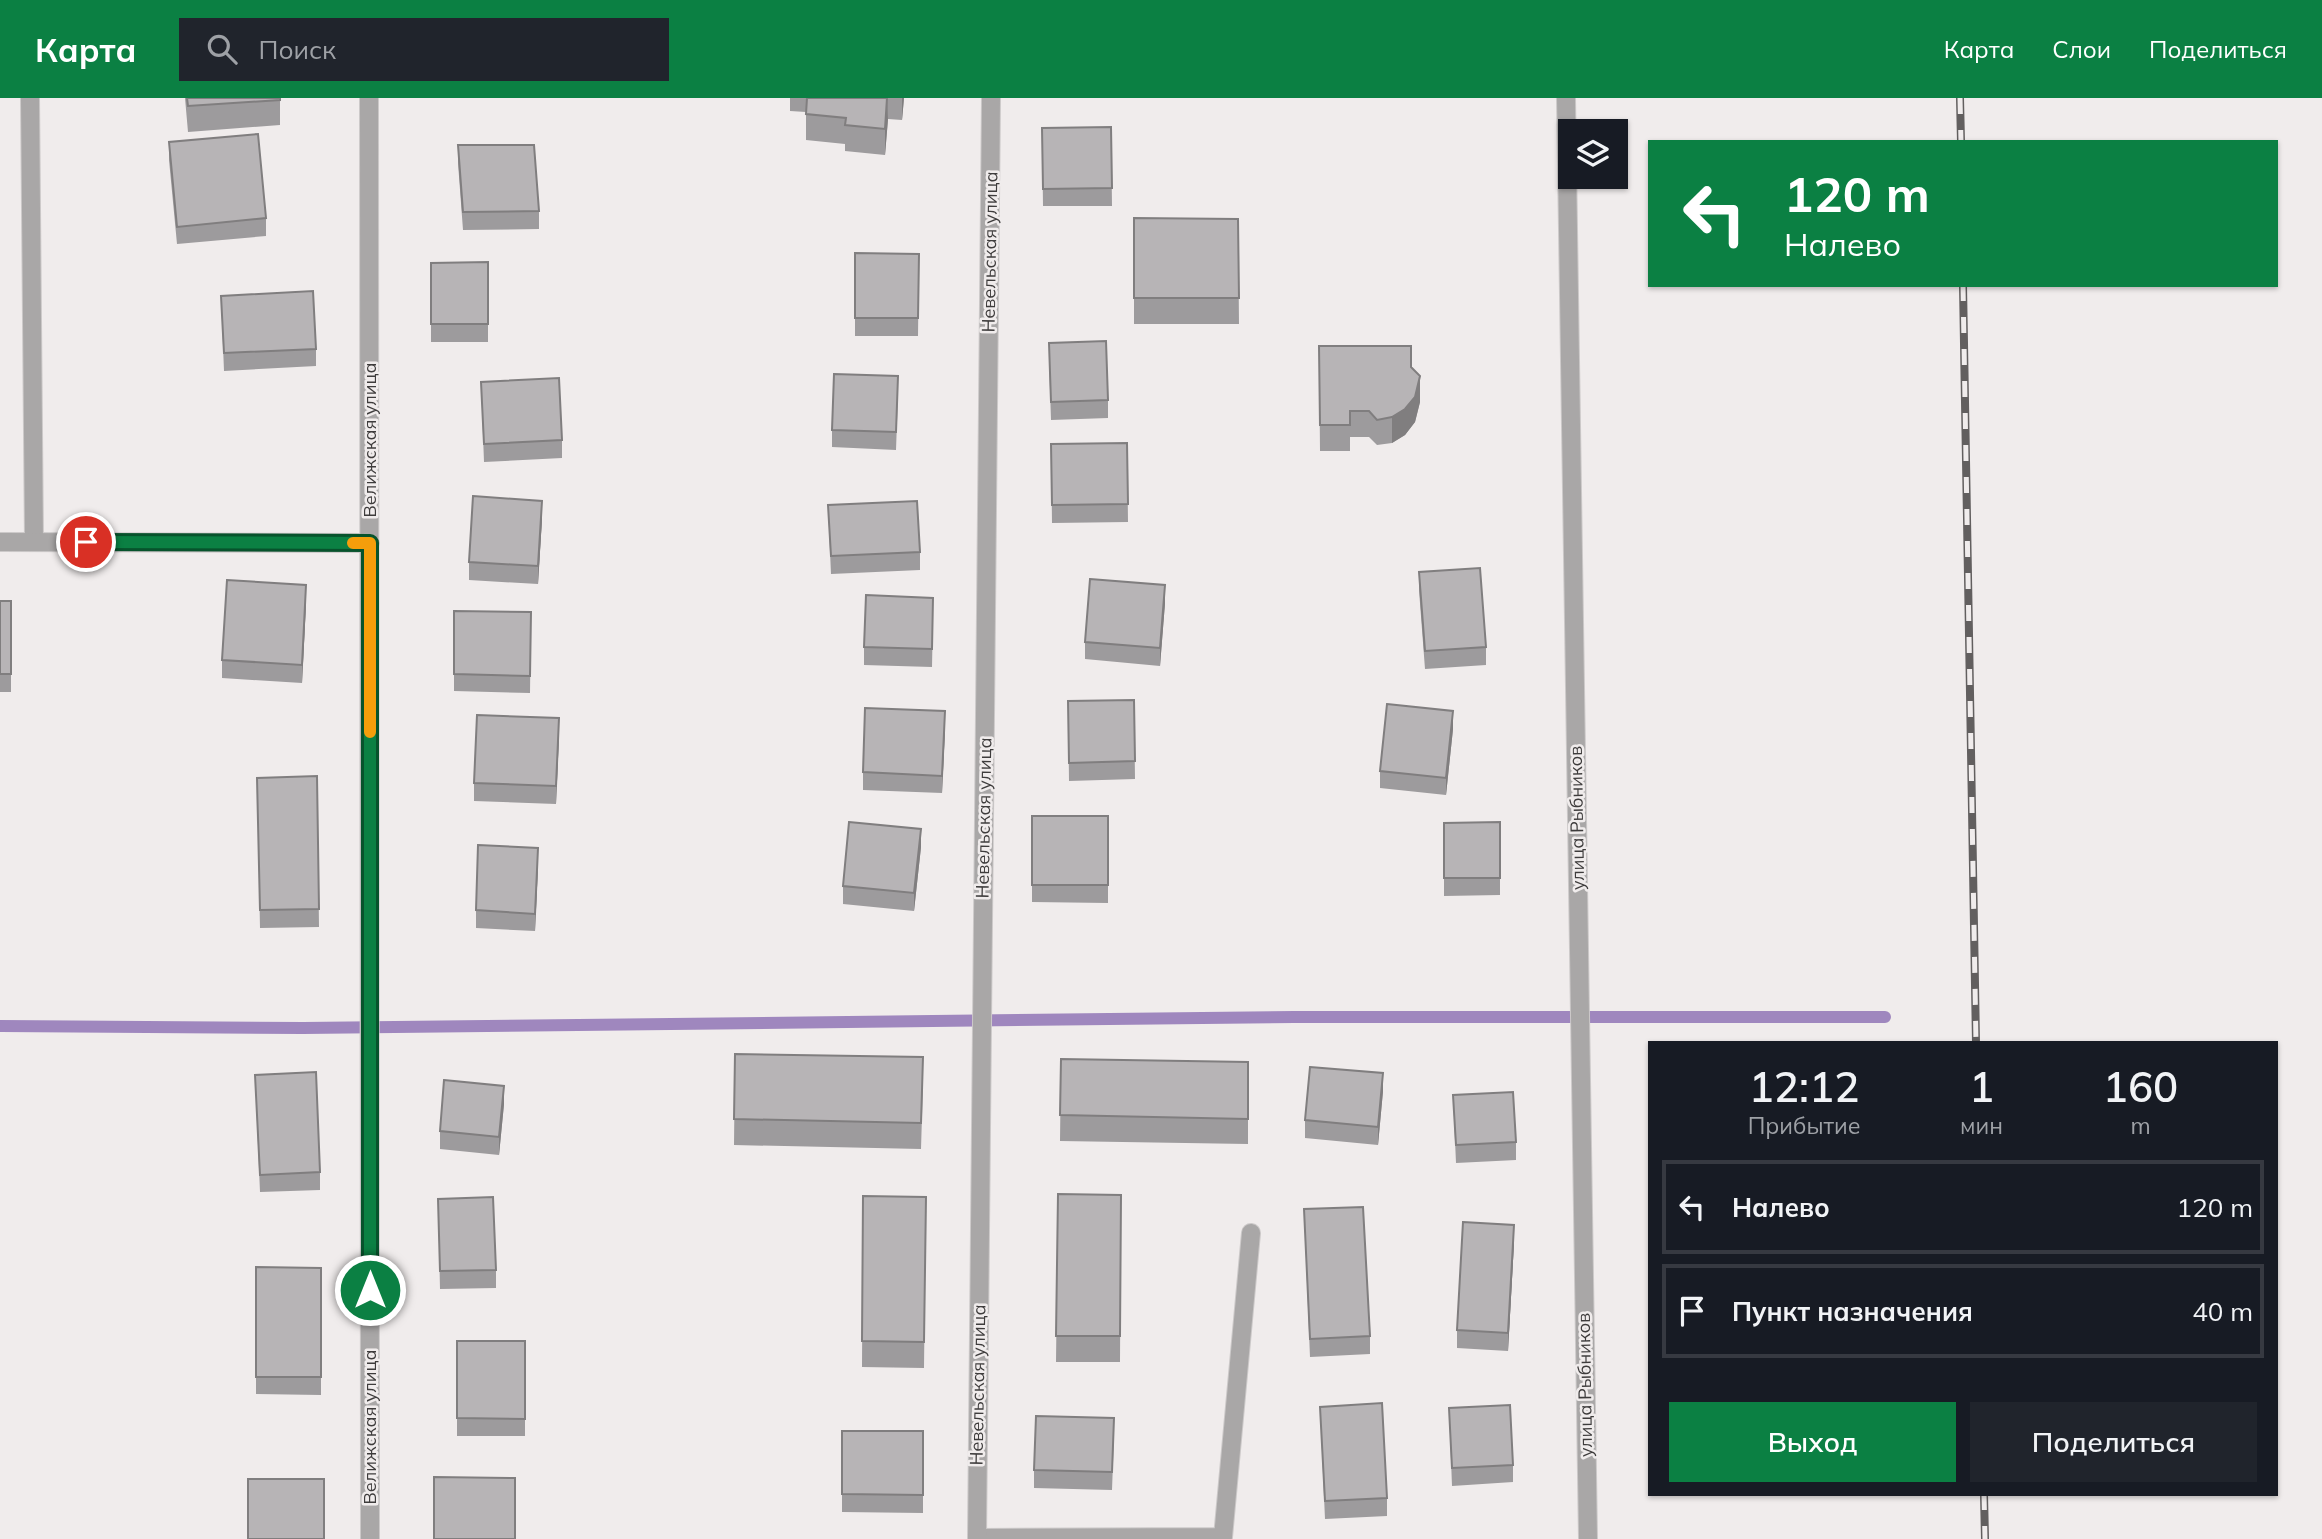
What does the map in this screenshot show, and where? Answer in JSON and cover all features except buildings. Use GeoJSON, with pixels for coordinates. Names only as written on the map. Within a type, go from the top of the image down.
{"type":"FeatureCollection","features":[{"type":"Feature","properties":{"kind":"street"},"geometry":{"type":"LineString","coordinates":[[30,98],[34,542]]}},
{"type":"Feature","properties":{"kind":"street","name":"Велижская улица"},"geometry":{"type":"LineString","coordinates":[[369,98],[370,1539]]}},
{"type":"Feature","properties":{"kind":"street","name":"Невельская улица"},"geometry":{"type":"LineString","coordinates":[[977,1539],[991,98]]}},
{"type":"Feature","properties":{"kind":"street","name":"улица Рыбников"},"geometry":{"type":"LineString","coordinates":[[1566,98],[1588,1539]]}},
{"type":"Feature","properties":{"kind":"street"},"geometry":{"type":"LineString","coordinates":[[0,542],[370,543]]}},
{"type":"Feature","properties":{"kind":"street"},"geometry":{"type":"LineString","coordinates":[[977,1539],[1223,1537],[1251,1233]]}},
{"type":"Feature","properties":{"kind":"waterway"},"geometry":{"type":"LineString","coordinates":[[0,1026],[303,1028],[1294,1017],[1885,1017]]}},
{"type":"Feature","properties":{"kind":"railway"},"geometry":{"type":"LineString","coordinates":[[1960,98],[1961,140]]}},
{"type":"Feature","properties":{"kind":"railway"},"geometry":{"type":"LineString","coordinates":[[1963,287],[1976,1041]]}},
{"type":"Feature","properties":{"kind":"railway"},"geometry":{"type":"LineString","coordinates":[[1984,1496],[1985,1539]]}},
{"type":"Feature","properties":{"kind":"slow traffic"},"geometry":{"type":"LineString","coordinates":[[353,543],[370,543],[370,732]]}},
{"type":"Feature","properties":{"kind":"route"},"geometry":{"type":"LineString","coordinates":[[86,542],[370,543],[370,1290]]}}]}
